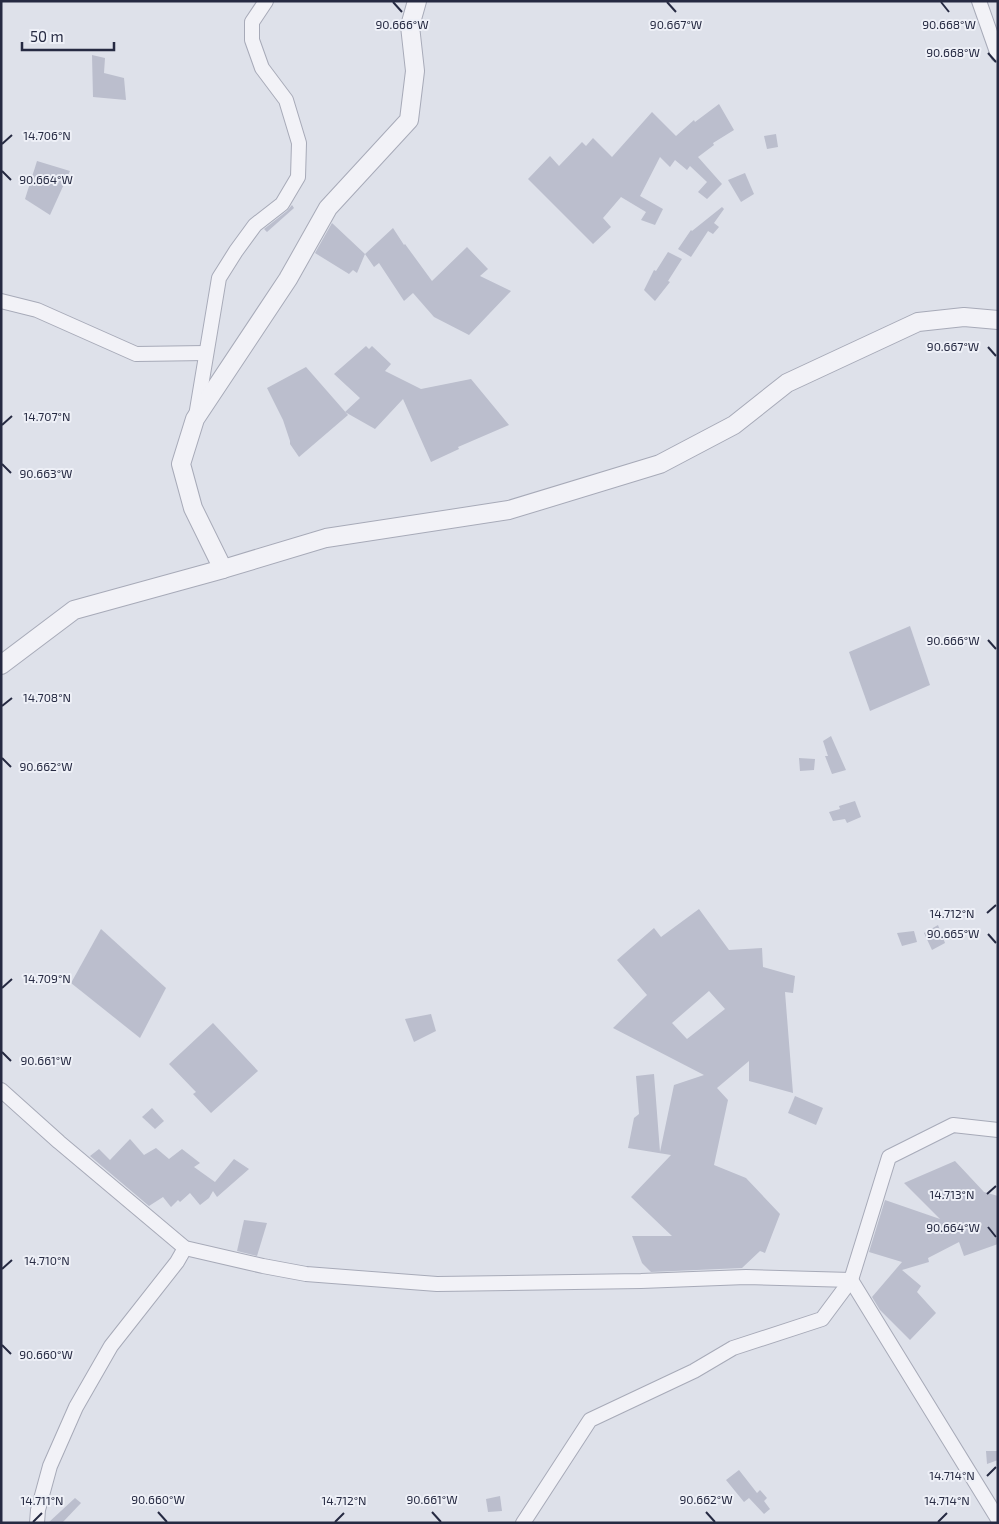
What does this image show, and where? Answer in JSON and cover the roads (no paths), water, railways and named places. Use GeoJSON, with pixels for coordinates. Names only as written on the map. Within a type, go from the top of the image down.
{"type":"FeatureCollection","features":[{"type":"Feature","properties":{"kind":"street"},"geometry":{"type":"LineString","coordinates":[[224,569],[193,508],[181,464],[195,419],[219,278],[255,225],[282,204],[298,177],[299,142],[286,100],[262,68],[252,40],[252,22],[266,1]]}},
{"type":"Feature","properties":{"kind":"street"},"geometry":{"type":"LineString","coordinates":[[195,419],[288,279],[328,208],[410,120],[414,71],[410,26],[417,1]]}},
{"type":"Feature","properties":{"kind":"street"},"geometry":{"type":"LineString","coordinates":[[979,1],[998,55]]}},
{"type":"Feature","properties":{"kind":"street"},"geometry":{"type":"LineString","coordinates":[[1,302],[37,310],[136,354],[206,353]]}},
{"type":"Feature","properties":{"kind":"street"},"geometry":{"type":"LineString","coordinates":[[1,665],[74,610],[224,569],[326,538],[509,510],[660,464],[734,425],[787,383],[918,322],[964,317],[998,320]]}},
{"type":"Feature","properties":{"kind":"street"},"geometry":{"type":"LineString","coordinates":[[1,1090],[66,1148],[185,1248],[306,1274],[437,1284],[641,1281],[746,1277],[851,1280]]}},
{"type":"Feature","properties":{"kind":"street"},"geometry":{"type":"LineString","coordinates":[[523,1523],[590,1420],[694,1371],[733,1348],[822,1318],[851,1280],[889,1157],[953,1125],[998,1130]]}},
{"type":"Feature","properties":{"kind":"street"},"geometry":{"type":"LineString","coordinates":[[37,1523],[38,1510],[50,1466],[76,1407],[111,1346],[177,1262],[185,1248]]}},
{"type":"Feature","properties":{"kind":"street"},"geometry":{"type":"LineString","coordinates":[[851,1280],[998,1519]]}}]}
